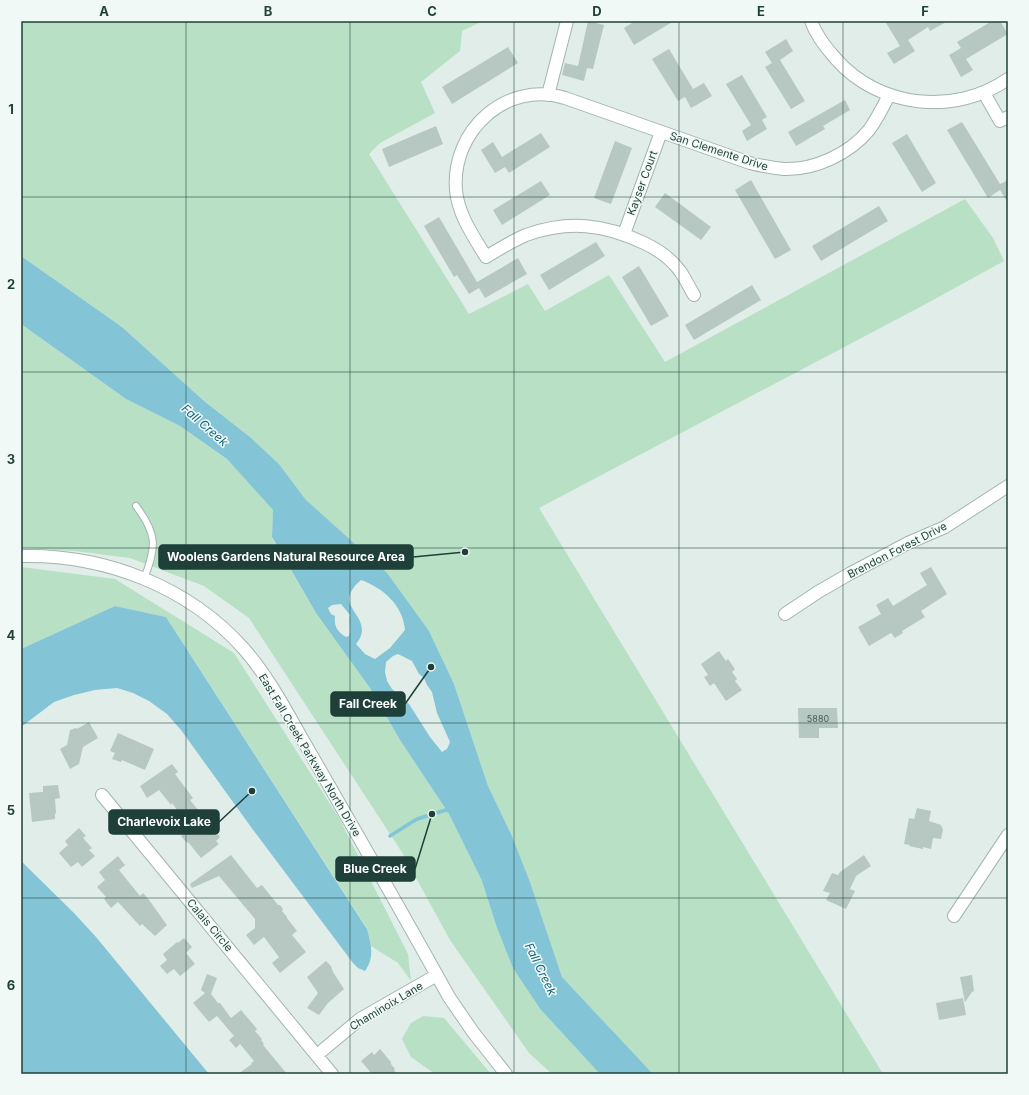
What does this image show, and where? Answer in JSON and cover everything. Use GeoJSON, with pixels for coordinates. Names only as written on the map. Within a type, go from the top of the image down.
{"type":"FeatureCollection","features":[{"type":"Feature","properties":{"kind":"street"},"geometry":{"type":"LineString","coordinates":[[548,95],[567,21]]}},
{"type":"Feature","properties":{"kind":"street"},"geometry":{"type":"LineString","coordinates":[[811,21],[828,51],[845,69],[862,82],[889,95],[915,101],[941,102],[967,99],[984,93],[1008,79]]}},
{"type":"Feature","properties":{"kind":"street"},"geometry":{"type":"LineString","coordinates":[[984,93],[1000,121],[1008,117]]}},
{"type":"Feature","properties":{"kind":"street","name":"San Clemente Drive"},"geometry":{"type":"LineString","coordinates":[[624,234],[609,229],[588,226],[567,226],[522,237],[486,257],[467,225],[456,191],[458,161],[465,142],[476,124],[496,108],[510,101],[524,96],[548,95],[565,98],[760,166],[786,169],[802,167],[827,160],[841,153],[865,133],[875,121],[889,95]]}},
{"type":"Feature","properties":{"kind":"street","name":"Kayser Court"},"geometry":{"type":"LineString","coordinates":[[624,234],[661,132]]}},
{"type":"Feature","properties":{"kind":"street"},"geometry":{"type":"LineString","coordinates":[[624,234],[661,253],[680,271],[694,295]]}},
{"type":"Feature","properties":{"kind":"street","name":"Brendon Forest Drive"},"geometry":{"type":"LineString","coordinates":[[785,614],[818,592],[851,573],[908,543],[945,527],[1008,486]]}},
{"type":"Feature","properties":{"kind":"street","name":"East Fall Creek Parkway North Drive"},"geometry":{"type":"LineString","coordinates":[[21,556],[48,556],[84,561],[124,571],[180,596],[210,617],[230,635],[258,667],[279,698],[449,997],[473,1032],[506,1074]]}},
{"type":"Feature","properties":{"kind":"street","name":"Calais Circle"},"geometry":{"type":"LineString","coordinates":[[102,795],[332,1074]]}},
{"type":"Feature","properties":{"kind":"street"},"geometry":{"type":"LineString","coordinates":[[954,916],[1008,836]]}},
{"type":"Feature","properties":{"kind":"street","name":"Chaminoix Lane"},"geometry":{"type":"LineString","coordinates":[[317,1055],[360,1019],[437,975]]}},
{"type":"Feature","properties":{"kind":"lane"},"geometry":{"type":"LineString","coordinates":[[136,506],[149,527],[154,544],[152,558],[144,579]]}},
{"type":"Feature","properties":{"kind":"green space"},"geometry":{"type":"Polygon","coordinates":[[[21,21],[483,21],[462,31],[460,51],[421,82],[435,113],[380,143],[369,154],[469,314],[528,284],[545,311],[609,275],[665,362],[965,199],[993,238],[1004,261],[922,306],[539,508],[883,1074],[653,1074],[562,977],[530,882],[512,836],[488,786],[454,684],[429,631],[306,500],[279,464],[250,437],[204,401],[122,327],[21,256],[21,21]]]}},
{"type":"Feature","properties":{"kind":"green space"},"geometry":{"type":"Polygon","coordinates":[[[21,324],[126,399],[180,426],[227,459],[273,510],[272,538],[316,613],[370,688],[400,740],[449,814],[482,881],[496,925],[541,1010],[600,1074],[552,1074],[529,1053],[450,940],[403,854],[249,618],[204,586],[130,558],[75,551],[21,548],[21,324]]]}},
{"type":"Feature","properties":{"kind":"green space"},"geometry":{"type":"Polygon","coordinates":[[[21,567],[115,579],[234,653],[339,818],[408,954],[411,981],[398,963],[371,946],[367,928],[166,617],[115,606],[21,649],[21,567]]]}},
{"type":"Feature","properties":{"kind":"green space"},"geometry":{"type":"Polygon","coordinates":[[[423,1016],[444,1018],[491,1074],[435,1074],[411,1057],[402,1039],[411,1023],[423,1016]]]}},
{"type":"Feature","properties":{"kind":"water","name":"Fall Creek"},"geometry":{"type":"Polygon","coordinates":[[[21,256],[122,327],[204,401],[250,437],[279,464],[306,500],[387,573],[429,631],[454,684],[488,786],[512,836],[530,882],[562,977],[653,1074],[600,1074],[541,1010],[513,968],[496,925],[482,881],[449,814],[400,740],[370,688],[316,613],[272,537],[273,510],[227,459],[180,426],[126,399],[21,324],[21,256]],[[361,580],[354,588],[349,598],[352,608],[361,624],[362,630],[361,637],[356,644],[365,654],[375,659],[390,648],[405,630],[396,605],[377,588],[361,580]],[[341,604],[332,605],[328,608],[331,614],[335,616],[335,623],[338,631],[346,637],[349,636],[350,615],[341,604]],[[398,654],[386,662],[385,672],[387,681],[392,689],[409,704],[430,737],[442,752],[447,749],[450,742],[437,713],[432,692],[412,661],[398,654]]]}},
{"type":"Feature","properties":{"kind":"water"},"geometry":{"type":"Polygon","coordinates":[[[115,606],[166,617],[367,929],[371,945],[371,956],[365,971],[358,968],[353,963],[251,827],[181,730],[167,714],[149,701],[133,693],[117,688],[95,690],[54,702],[21,727],[21,649],[115,606]]]}},
{"type":"Feature","properties":{"kind":"water"},"geometry":{"type":"Polygon","coordinates":[[[21,861],[96,937],[209,1074],[21,1074],[21,861]]]}},
{"type":"Feature","properties":{"kind":"building"},"geometry":{"type":"Polygon","coordinates":[[[588,21],[604,25],[593,69],[587,68],[584,81],[562,75],[565,63],[578,66],[588,21]]]}},
{"type":"Feature","properties":{"kind":"building"},"geometry":{"type":"Polygon","coordinates":[[[635,21],[674,21],[634,45],[624,28],[635,21]]]}},
{"type":"Feature","properties":{"kind":"building"},"geometry":{"type":"Polygon","coordinates":[[[885,21],[948,21],[930,31],[928,27],[908,40],[915,51],[894,64],[887,53],[900,46],[885,21]]]}},
{"type":"Feature","properties":{"kind":"building"},"geometry":{"type":"Polygon","coordinates":[[[992,21],[1000,21],[1008,34],[966,59],[973,70],[961,77],[949,55],[961,48],[957,42],[992,21]]]}},
{"type":"Feature","properties":{"kind":"building"},"geometry":{"type":"Polygon","coordinates":[[[786,39],[793,51],[780,60],[805,101],[791,109],[765,67],[772,63],[765,52],[786,39]]]}},
{"type":"Feature","properties":{"kind":"building"},"geometry":{"type":"Polygon","coordinates":[[[508,47],[518,63],[452,104],[442,87],[508,47]]]}},
{"type":"Feature","properties":{"kind":"building"},"geometry":{"type":"Polygon","coordinates":[[[669,49],[693,89],[704,83],[712,96],[691,108],[685,97],[678,101],[652,59],[669,49]]]}},
{"type":"Feature","properties":{"kind":"building"},"geometry":{"type":"Polygon","coordinates":[[[742,75],[767,117],[762,120],[767,129],[747,141],[742,131],[751,125],[726,84],[742,75]]]}},
{"type":"Feature","properties":{"kind":"building"},"geometry":{"type":"Polygon","coordinates":[[[845,100],[850,110],[823,126],[825,129],[796,146],[788,132],[845,100]]]}},
{"type":"Feature","properties":{"kind":"building"},"geometry":{"type":"Polygon","coordinates":[[[962,122],[1000,184],[1008,180],[1008,203],[1000,190],[988,198],[947,130],[962,122]]]}},
{"type":"Feature","properties":{"kind":"building"},"geometry":{"type":"Polygon","coordinates":[[[436,126],[443,144],[389,167],[382,149],[436,126]]]}},
{"type":"Feature","properties":{"kind":"building"},"geometry":{"type":"Polygon","coordinates":[[[541,133],[550,147],[509,173],[505,167],[495,173],[481,150],[493,142],[502,157],[541,133]]]}},
{"type":"Feature","properties":{"kind":"building"},"geometry":{"type":"Polygon","coordinates":[[[907,134],[936,183],[922,192],[892,143],[907,134]]]}},
{"type":"Feature","properties":{"kind":"building"},"geometry":{"type":"Polygon","coordinates":[[[615,141],[632,148],[611,204],[594,198],[615,141]]]}},
{"type":"Feature","properties":{"kind":"building"},"geometry":{"type":"Polygon","coordinates":[[[751,180],[791,250],[775,259],[735,190],[751,180]]]}},
{"type":"Feature","properties":{"kind":"building"},"geometry":{"type":"Polygon","coordinates":[[[541,181],[550,195],[502,225],[493,210],[541,181]]]}},
{"type":"Feature","properties":{"kind":"building"},"geometry":{"type":"Polygon","coordinates":[[[665,193],[711,227],[701,240],[655,207],[665,193]]]}},
{"type":"Feature","properties":{"kind":"building"},"geometry":{"type":"Polygon","coordinates":[[[879,206],[888,221],[821,261],[812,246],[879,206]]]}},
{"type":"Feature","properties":{"kind":"building"},"geometry":{"type":"Polygon","coordinates":[[[439,217],[477,282],[518,258],[527,274],[485,298],[479,288],[469,294],[457,275],[454,277],[424,226],[439,217]]]}},
{"type":"Feature","properties":{"kind":"building"},"geometry":{"type":"Polygon","coordinates":[[[596,242],[605,256],[549,290],[540,275],[596,242]]]}},
{"type":"Feature","properties":{"kind":"building"},"geometry":{"type":"Polygon","coordinates":[[[639,266],[669,316],[651,326],[622,277],[639,266]]]}},
{"type":"Feature","properties":{"kind":"building"},"geometry":{"type":"Polygon","coordinates":[[[752,285],[761,300],[694,340],[685,325],[752,285]]]}},
{"type":"Feature","properties":{"kind":"building"},"geometry":{"type":"Polygon","coordinates":[[[931,567],[947,594],[921,611],[925,617],[902,631],[903,633],[895,638],[891,633],[869,646],[858,627],[881,614],[876,605],[888,598],[893,606],[927,585],[920,573],[931,567]]]}},
{"type":"Feature","properties":{"kind":"building"},"geometry":{"type":"Polygon","coordinates":[[[719,651],[726,661],[728,659],[735,669],[732,672],[737,679],[735,681],[742,690],[726,701],[714,683],[710,686],[704,677],[708,675],[701,664],[719,651]]]}},
{"type":"Feature","properties":{"kind":"building"},"geometry":{"type":"Polygon","coordinates":[[[798,708],[837,708],[838,728],[819,728],[819,738],[799,738],[798,708]]]}},
{"type":"Feature","properties":{"kind":"building"},"geometry":{"type":"Polygon","coordinates":[[[89,722],[98,738],[83,747],[79,764],[70,769],[60,749],[67,745],[70,730],[77,729],[89,722]]]}},
{"type":"Feature","properties":{"kind":"building"},"geometry":{"type":"Polygon","coordinates":[[[118,733],[154,749],[145,770],[122,760],[121,762],[112,759],[115,753],[110,751],[118,733]]]}},
{"type":"Feature","properties":{"kind":"building"},"geometry":{"type":"Polygon","coordinates":[[[172,764],[178,772],[175,774],[193,798],[190,800],[220,837],[216,841],[219,844],[201,858],[181,836],[183,834],[176,825],[183,818],[172,803],[171,805],[159,790],[147,798],[140,786],[172,764]]]}},
{"type":"Feature","properties":{"kind":"building"},"geometry":{"type":"Polygon","coordinates":[[[58,785],[60,798],[55,799],[55,819],[32,822],[29,793],[43,792],[43,786],[58,785]]]}},
{"type":"Feature","properties":{"kind":"building"},"geometry":{"type":"Polygon","coordinates":[[[917,808],[931,811],[929,821],[941,825],[943,830],[941,839],[933,838],[931,849],[923,847],[923,849],[904,844],[909,818],[914,819],[917,808]]]}},
{"type":"Feature","properties":{"kind":"building"},"geometry":{"type":"Polygon","coordinates":[[[79,828],[86,836],[83,838],[92,848],[89,850],[95,856],[82,867],[78,862],[71,867],[59,853],[68,845],[65,841],[79,828]]]}},
{"type":"Feature","properties":{"kind":"building"},"geometry":{"type":"Polygon","coordinates":[[[231,855],[257,888],[262,885],[278,905],[280,905],[283,909],[282,911],[297,931],[292,935],[306,952],[280,973],[272,963],[279,957],[264,937],[254,945],[246,935],[255,928],[255,919],[219,876],[192,888],[190,884],[231,855]]]}},
{"type":"Feature","properties":{"kind":"building"},"geometry":{"type":"Polygon","coordinates":[[[864,855],[871,866],[856,876],[850,889],[855,891],[846,909],[826,900],[830,893],[823,891],[832,873],[838,875],[864,855]]]}},
{"type":"Feature","properties":{"kind":"building"},"geometry":{"type":"Polygon","coordinates":[[[118,856],[125,865],[119,870],[140,896],[143,893],[167,925],[155,936],[142,924],[140,926],[118,902],[111,908],[104,899],[106,897],[97,887],[105,880],[99,872],[118,856]]]}},
{"type":"Feature","properties":{"kind":"building"},"geometry":{"type":"Polygon","coordinates":[[[184,938],[192,947],[186,953],[195,964],[180,976],[174,969],[167,974],[160,966],[167,960],[163,954],[184,938]]]}},
{"type":"Feature","properties":{"kind":"building"},"geometry":{"type":"Polygon","coordinates":[[[326,961],[331,966],[333,972],[344,989],[328,1003],[319,1015],[307,1008],[318,993],[307,977],[326,961]]]}},
{"type":"Feature","properties":{"kind":"building"},"geometry":{"type":"Polygon","coordinates":[[[207,974],[217,978],[211,994],[218,1003],[220,1003],[231,1018],[241,1010],[257,1029],[255,1031],[262,1039],[263,1045],[287,1074],[238,1074],[254,1061],[240,1044],[236,1048],[229,1040],[234,1036],[217,1016],[209,1022],[193,1003],[205,993],[201,990],[207,974]]]}},
{"type":"Feature","properties":{"kind":"building"},"geometry":{"type":"Polygon","coordinates":[[[972,975],[974,991],[965,1002],[960,977],[972,975]]]}},
{"type":"Feature","properties":{"kind":"building"},"geometry":{"type":"Polygon","coordinates":[[[963,998],[966,1015],[939,1020],[936,1003],[963,998]]]}},
{"type":"Feature","properties":{"kind":"building"},"geometry":{"type":"Polygon","coordinates":[[[380,1049],[391,1062],[397,1074],[372,1074],[361,1061],[372,1052],[374,1055],[380,1049]]]}},
{"type":"Feature","properties":{"kind":"waterway"},"geometry":{"type":"LineString","coordinates":[[390,836],[417,819],[446,810],[451,812]]}},
{"type":"Feature","properties":{"kind":"place","name":"Woolens Gardens Natural Resource Area"},"geometry":{"type":"Point","coordinates":[465,552]}},
{"type":"Feature","properties":{"kind":"place","name":"Fall Creek"},"geometry":{"type":"Point","coordinates":[431,667]}},
{"type":"Feature","properties":{"kind":"place","name":"Charlevoix Lake"},"geometry":{"type":"Point","coordinates":[252,791]}},
{"type":"Feature","properties":{"kind":"place","name":"Blue Creek"},"geometry":{"type":"Point","coordinates":[432,814]}}]}
